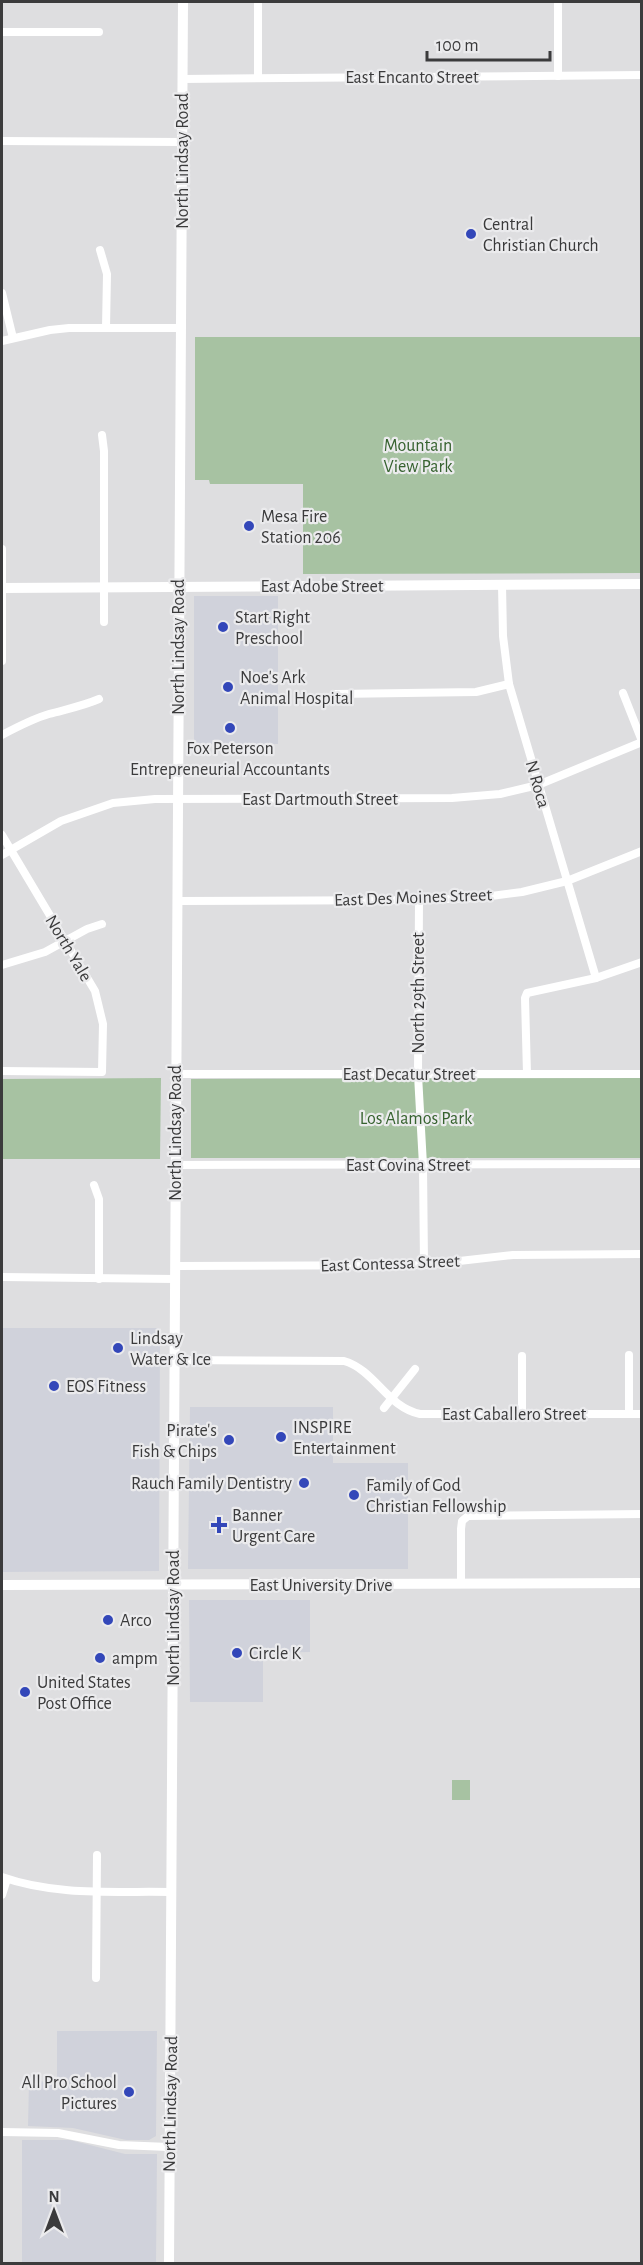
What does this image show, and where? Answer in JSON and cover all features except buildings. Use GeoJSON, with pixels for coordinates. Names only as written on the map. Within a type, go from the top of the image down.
{"type":"FeatureCollection","features":[{"type":"Feature","properties":{"kind":"main road","name":"North Lindsay Road"},"geometry":{"type":"LineString","coordinates":[[169,2264],[183,2]]}},
{"type":"Feature","properties":{"kind":"main road","name":"East Adobe Street"},"geometry":{"type":"LineString","coordinates":[[2,588],[642,584]]}},
{"type":"Feature","properties":{"kind":"main road","name":"East University Drive"},"geometry":{"type":"LineString","coordinates":[[2,1585],[642,1583]]}},
{"type":"Feature","properties":{"kind":"street"},"geometry":{"type":"LineString","coordinates":[[258,2],[258,78]]}},
{"type":"Feature","properties":{"kind":"street"},"geometry":{"type":"LineString","coordinates":[[558,2],[558,76]]}},
{"type":"Feature","properties":{"kind":"street"},"geometry":{"type":"LineString","coordinates":[[2,32],[99,32]]}},
{"type":"Feature","properties":{"kind":"street","name":"East Encanto Street"},"geometry":{"type":"LineString","coordinates":[[182,79],[642,75]]}},
{"type":"Feature","properties":{"kind":"street"},"geometry":{"type":"LineString","coordinates":[[2,141],[182,142]]}},
{"type":"Feature","properties":{"kind":"street"},"geometry":{"type":"LineString","coordinates":[[100,250],[107,274],[106,328]]}},
{"type":"Feature","properties":{"kind":"street"},"geometry":{"type":"LineString","coordinates":[[2,292],[13,338]]}},
{"type":"Feature","properties":{"kind":"street"},"geometry":{"type":"LineString","coordinates":[[2,341],[69,328],[181,328]]}},
{"type":"Feature","properties":{"kind":"street"},"geometry":{"type":"LineString","coordinates":[[102,435],[104,451],[104,622]]}},
{"type":"Feature","properties":{"kind":"street"},"geometry":{"type":"LineString","coordinates":[[2,549],[2,661]]}},
{"type":"Feature","properties":{"kind":"street","name":"N Roca"},"geometry":{"type":"LineString","coordinates":[[502,585],[509,684],[596,978]]}},
{"type":"Feature","properties":{"kind":"street"},"geometry":{"type":"LineString","coordinates":[[336,694],[476,692],[509,684]]}},
{"type":"Feature","properties":{"kind":"street"},"geometry":{"type":"LineString","coordinates":[[623,693],[642,742]]}},
{"type":"Feature","properties":{"kind":"street"},"geometry":{"type":"LineString","coordinates":[[2,735],[26,722],[80,707],[99,699]]}},
{"type":"Feature","properties":{"kind":"street","name":"East Dartmouth Street"},"geometry":{"type":"LineString","coordinates":[[2,855],[61,821],[113,803],[155,799],[452,798],[500,794],[538,785],[642,742]]}},
{"type":"Feature","properties":{"kind":"street","name":"North Yale"},"geometry":{"type":"LineString","coordinates":[[2,835],[94,991],[103,1024],[102,1072],[2,1071]]}},
{"type":"Feature","properties":{"kind":"street","name":"East Des Moines Street"},"geometry":{"type":"LineString","coordinates":[[177,901],[419,900],[476,897],[522,892],[567,881],[642,851]]}},
{"type":"Feature","properties":{"kind":"street","name":"North 29th Street"},"geometry":{"type":"LineString","coordinates":[[419,900],[418,1075],[423,1165],[424,1265]]}},
{"type":"Feature","properties":{"kind":"street"},"geometry":{"type":"LineString","coordinates":[[2,964],[45,952],[92,926],[102,924]]}},
{"type":"Feature","properties":{"kind":"street"},"geometry":{"type":"LineString","coordinates":[[527,1074],[525,998],[527,993],[596,978],[642,962]]}},
{"type":"Feature","properties":{"kind":"street","name":"East Decatur Street"},"geometry":{"type":"LineString","coordinates":[[176,1074],[642,1074]]}},
{"type":"Feature","properties":{"kind":"street","name":"East Covina Street"},"geometry":{"type":"LineString","coordinates":[[175,1165],[642,1164]]}},
{"type":"Feature","properties":{"kind":"street"},"geometry":{"type":"LineString","coordinates":[[94,1185],[99,1199],[99,1279]]}},
{"type":"Feature","properties":{"kind":"street","name":"East Contessa Street"},"geometry":{"type":"LineString","coordinates":[[175,1266],[424,1265],[513,1255],[642,1254]]}},
{"type":"Feature","properties":{"kind":"street"},"geometry":{"type":"LineString","coordinates":[[2,1277],[175,1279]]}},
{"type":"Feature","properties":{"kind":"street"},"geometry":{"type":"LineString","coordinates":[[629,1355],[629,1414]]}},
{"type":"Feature","properties":{"kind":"street"},"geometry":{"type":"LineString","coordinates":[[522,1356],[522,1414]]}},
{"type":"Feature","properties":{"kind":"street","name":"East Caballero Street"},"geometry":{"type":"LineString","coordinates":[[174,1360],[344,1361],[361,1369],[404,1409],[420,1414],[642,1414]]}},
{"type":"Feature","properties":{"kind":"street"},"geometry":{"type":"LineString","coordinates":[[384,1408],[415,1369]]}},
{"type":"Feature","properties":{"kind":"street"},"geometry":{"type":"LineString","coordinates":[[461,1584],[461,1529],[464,1518],[476,1515],[642,1514]]}},
{"type":"Feature","properties":{"kind":"street"},"geometry":{"type":"LineString","coordinates":[[96,1978],[97,1855]]}},
{"type":"Feature","properties":{"kind":"street"},"geometry":{"type":"LineString","coordinates":[[2,1895],[4,1878],[49,1888],[171,1892]]}},
{"type":"Feature","properties":{"kind":"street"},"geometry":{"type":"LineString","coordinates":[[2,2132],[69,2134],[119,2145],[169,2147]]}},
{"type":"Feature","properties":{"kind":"shaded area"},"geometry":{"type":"Polygon","coordinates":[[[194,596],[278,596],[278,744],[194,744],[194,596]]]}},
{"type":"Feature","properties":{"kind":"shaded area"},"geometry":{"type":"Polygon","coordinates":[[[2,1328],[160,1328],[159,1571],[2,1572],[2,1328]]]}},
{"type":"Feature","properties":{"kind":"shaded area"},"geometry":{"type":"Polygon","coordinates":[[[190,1407],[333,1407],[333,1463],[408,1463],[408,1569],[188,1569],[190,1407]]]}},
{"type":"Feature","properties":{"kind":"shaded area"},"geometry":{"type":"Polygon","coordinates":[[[189,1600],[310,1600],[310,1652],[263,1653],[263,1702],[190,1702],[189,1600]]]}},
{"type":"Feature","properties":{"kind":"shaded area"},"geometry":{"type":"Polygon","coordinates":[[[57,2031],[157,2031],[156,2136],[149,2140],[126,2140],[73,2128],[28,2126],[29,2082],[57,2081],[57,2031]]]}},
{"type":"Feature","properties":{"kind":"shaded area"},"geometry":{"type":"Polygon","coordinates":[[[22,2140],[70,2140],[125,2154],[157,2154],[156,2263],[22,2263],[22,2140]]]}},
{"type":"Feature","properties":{"kind":"green space","name":"Mountain View Park"},"geometry":{"type":"Polygon","coordinates":[[[195,337],[641,337],[641,573],[303,574],[303,484],[210,484],[209,480],[195,480],[195,337]]]}},
{"type":"Feature","properties":{"kind":"green space"},"geometry":{"type":"Polygon","coordinates":[[[161,1078],[160,1159],[2,1159],[2,1079],[161,1078]]]}},
{"type":"Feature","properties":{"kind":"green space","name":"Los Alamos Park"},"geometry":{"type":"Polygon","coordinates":[[[641,1078],[641,1158],[191,1158],[191,1079],[641,1078]]]}},
{"type":"Feature","properties":{"kind":"green space"},"geometry":{"type":"Polygon","coordinates":[[[452,1780],[470,1780],[470,1800],[452,1800],[452,1780]]]}},
{"type":"Feature","properties":{"kind":"place","name":"Central Christian Church"},"geometry":{"type":"Point","coordinates":[471,234]}},
{"type":"Feature","properties":{"kind":"place","name":"Mesa Fire Station 206"},"geometry":{"type":"Point","coordinates":[249,526]}},
{"type":"Feature","properties":{"kind":"place","name":"Start Right Preschool"},"geometry":{"type":"Point","coordinates":[223,627]}},
{"type":"Feature","properties":{"kind":"place","name":"Noe's Ark Animal Hospital"},"geometry":{"type":"Point","coordinates":[228,687]}},
{"type":"Feature","properties":{"kind":"place","name":"Fox Peterson Entrepreneurial Accountants"},"geometry":{"type":"Point","coordinates":[230,728]}},
{"type":"Feature","properties":{"kind":"place","name":"Lindsay Water & Ice"},"geometry":{"type":"Point","coordinates":[118,1348]}},
{"type":"Feature","properties":{"kind":"place","name":"EOS Fitness"},"geometry":{"type":"Point","coordinates":[54,1386]}},
{"type":"Feature","properties":{"kind":"place","name":"INSPIRE Entertainment"},"geometry":{"type":"Point","coordinates":[281,1437]}},
{"type":"Feature","properties":{"kind":"place","name":"Pirate's Fish & Chips"},"geometry":{"type":"Point","coordinates":[229,1440]}},
{"type":"Feature","properties":{"kind":"place","name":"Rauch Family Dentistry"},"geometry":{"type":"Point","coordinates":[304,1483]}},
{"type":"Feature","properties":{"kind":"place","name":"Family of God Christian Fellowship"},"geometry":{"type":"Point","coordinates":[354,1495]}},
{"type":"Feature","properties":{"kind":"place","name":"Banner Urgent Care"},"geometry":{"type":"Point","coordinates":[219,1525]}},
{"type":"Feature","properties":{"kind":"place","name":"Arco"},"geometry":{"type":"Point","coordinates":[108,1620]}},
{"type":"Feature","properties":{"kind":"place","name":"Circle K"},"geometry":{"type":"Point","coordinates":[237,1653]}},
{"type":"Feature","properties":{"kind":"place","name":"ampm"},"geometry":{"type":"Point","coordinates":[100,1658]}},
{"type":"Feature","properties":{"kind":"place","name":"United States Post Office"},"geometry":{"type":"Point","coordinates":[25,1692]}},
{"type":"Feature","properties":{"kind":"place","name":"All Pro School Pictures"},"geometry":{"type":"Point","coordinates":[129,2092]}}]}
